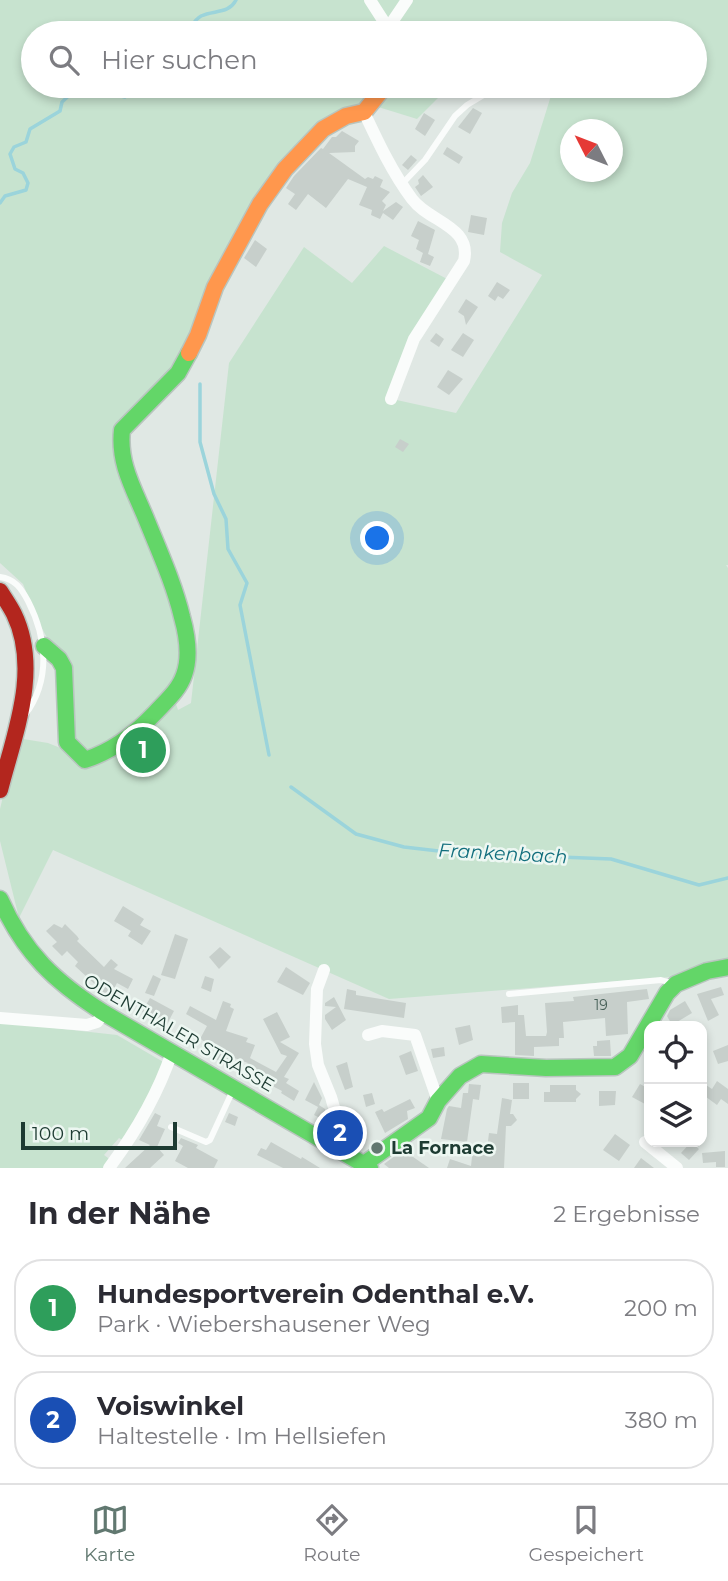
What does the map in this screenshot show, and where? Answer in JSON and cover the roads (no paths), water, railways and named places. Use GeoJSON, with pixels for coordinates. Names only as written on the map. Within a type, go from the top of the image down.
{"type":"FeatureCollection","features":[{"type":"Feature","properties":{"kind":"street"},"geometry":{"type":"LineString","coordinates":[[370,0],[382,21]]}},
{"type":"Feature","properties":{"kind":"street"},"geometry":{"type":"LineString","coordinates":[[394,21],[407,0]]}},
{"type":"Feature","properties":{"kind":"street"},"geometry":{"type":"LineString","coordinates":[[44,646],[60,659],[64,668],[67,742],[85,760],[96,757],[121,742],[148,721],[172,696],[183,679],[188,663],[184,628],[172,583],[121,463],[122,430],[178,373],[198,335],[215,287],[260,204],[285,169],[323,128],[346,116],[364,112],[375,98]]}},
{"type":"Feature","properties":{"kind":"street"},"geometry":{"type":"LineString","coordinates":[[364,112],[380,147],[414,201],[462,237],[467,249],[464,261],[414,339],[391,399]]}},
{"type":"Feature","properties":{"kind":"street"},"geometry":{"type":"LineString","coordinates":[[0,591],[16,617],[26,654],[26,677],[0,789]]}},
{"type":"Feature","properties":{"kind":"street","name":"ODENTHALER STRASSE"},"geometry":{"type":"LineString","coordinates":[[0,899],[11,925],[42,968],[64,987],[367,1166]]}},
{"type":"Feature","properties":{"kind":"street"},"geometry":{"type":"LineString","coordinates":[[367,1166],[429,1118],[438,1101],[460,1076],[481,1064],[615,1068],[630,1056],[667,993],[676,984],[708,971],[728,967]]}},
{"type":"Feature","properties":{"kind":"street"},"geometry":{"type":"LineString","coordinates":[[324,970],[317,989],[315,1044],[318,1065],[339,1125],[338,1148]]}},
{"type":"Feature","properties":{"kind":"street"},"geometry":{"type":"LineString","coordinates":[[0,1018],[87,1025],[97,1022],[104,1013]]}},
{"type":"Feature","properties":{"kind":"street"},"geometry":{"type":"LineString","coordinates":[[368,1035],[382,1031],[415,1035],[438,1101]]}},
{"type":"Feature","properties":{"kind":"street"},"geometry":{"type":"LineString","coordinates":[[109,1168],[127,1144],[162,1082],[172,1052]]}},
{"type":"Feature","properties":{"kind":"street"},"geometry":{"type":"LineString","coordinates":[[651,1147],[677,1168]]}},
{"type":"Feature","properties":{"kind":"lane"},"geometry":{"type":"LineString","coordinates":[[402,184],[425,160],[455,116],[479,98]]}},
{"type":"Feature","properties":{"kind":"lane"},"geometry":{"type":"LineString","coordinates":[[0,577],[8,578],[20,587],[38,621],[44,646],[44,663],[34,703],[16,728]]}},
{"type":"Feature","properties":{"kind":"lane"},"geometry":{"type":"LineString","coordinates":[[509,994],[661,980],[676,984]]}},
{"type":"Feature","properties":{"kind":"lane"},"geometry":{"type":"LineString","coordinates":[[171,1127],[206,1142],[210,1140],[234,1088]]}},
{"type":"Feature","properties":{"kind":"waterway"},"geometry":{"type":"LineString","coordinates":[[195,21],[201,16],[229,8],[236,0]]}},
{"type":"Feature","properties":{"kind":"waterway","name":"Frankenbach"},"geometry":{"type":"LineString","coordinates":[[0,203],[5,196],[26,190],[28,183],[23,173],[15,169],[10,154],[14,147],[26,142],[30,129],[60,111],[62,102],[66,98]]}},
{"type":"Feature","properties":{"kind":"waterway","name":"Frankenbach"},"geometry":{"type":"LineString","coordinates":[[200,384],[200,442],[214,494],[226,519],[228,549],[247,583],[240,605],[269,755]]}},
{"type":"Feature","properties":{"kind":"waterway","name":"Frankenbach"},"geometry":{"type":"LineString","coordinates":[[291,787],[356,834],[404,847],[456,853],[611,859],[699,885],[728,878]]}},
{"type":"Feature","properties":{"kind":"place","name":"Hundesportverein Odenthal e.V."},"geometry":{"type":"Point","coordinates":[143,750]}},
{"type":"Feature","properties":{"kind":"place","name":"Voiswinkel"},"geometry":{"type":"Point","coordinates":[340,1133]}},
{"type":"Feature","properties":{"kind":"place","name":"La Fornace"},"geometry":{"type":"Point","coordinates":[377,1148]}}]}
